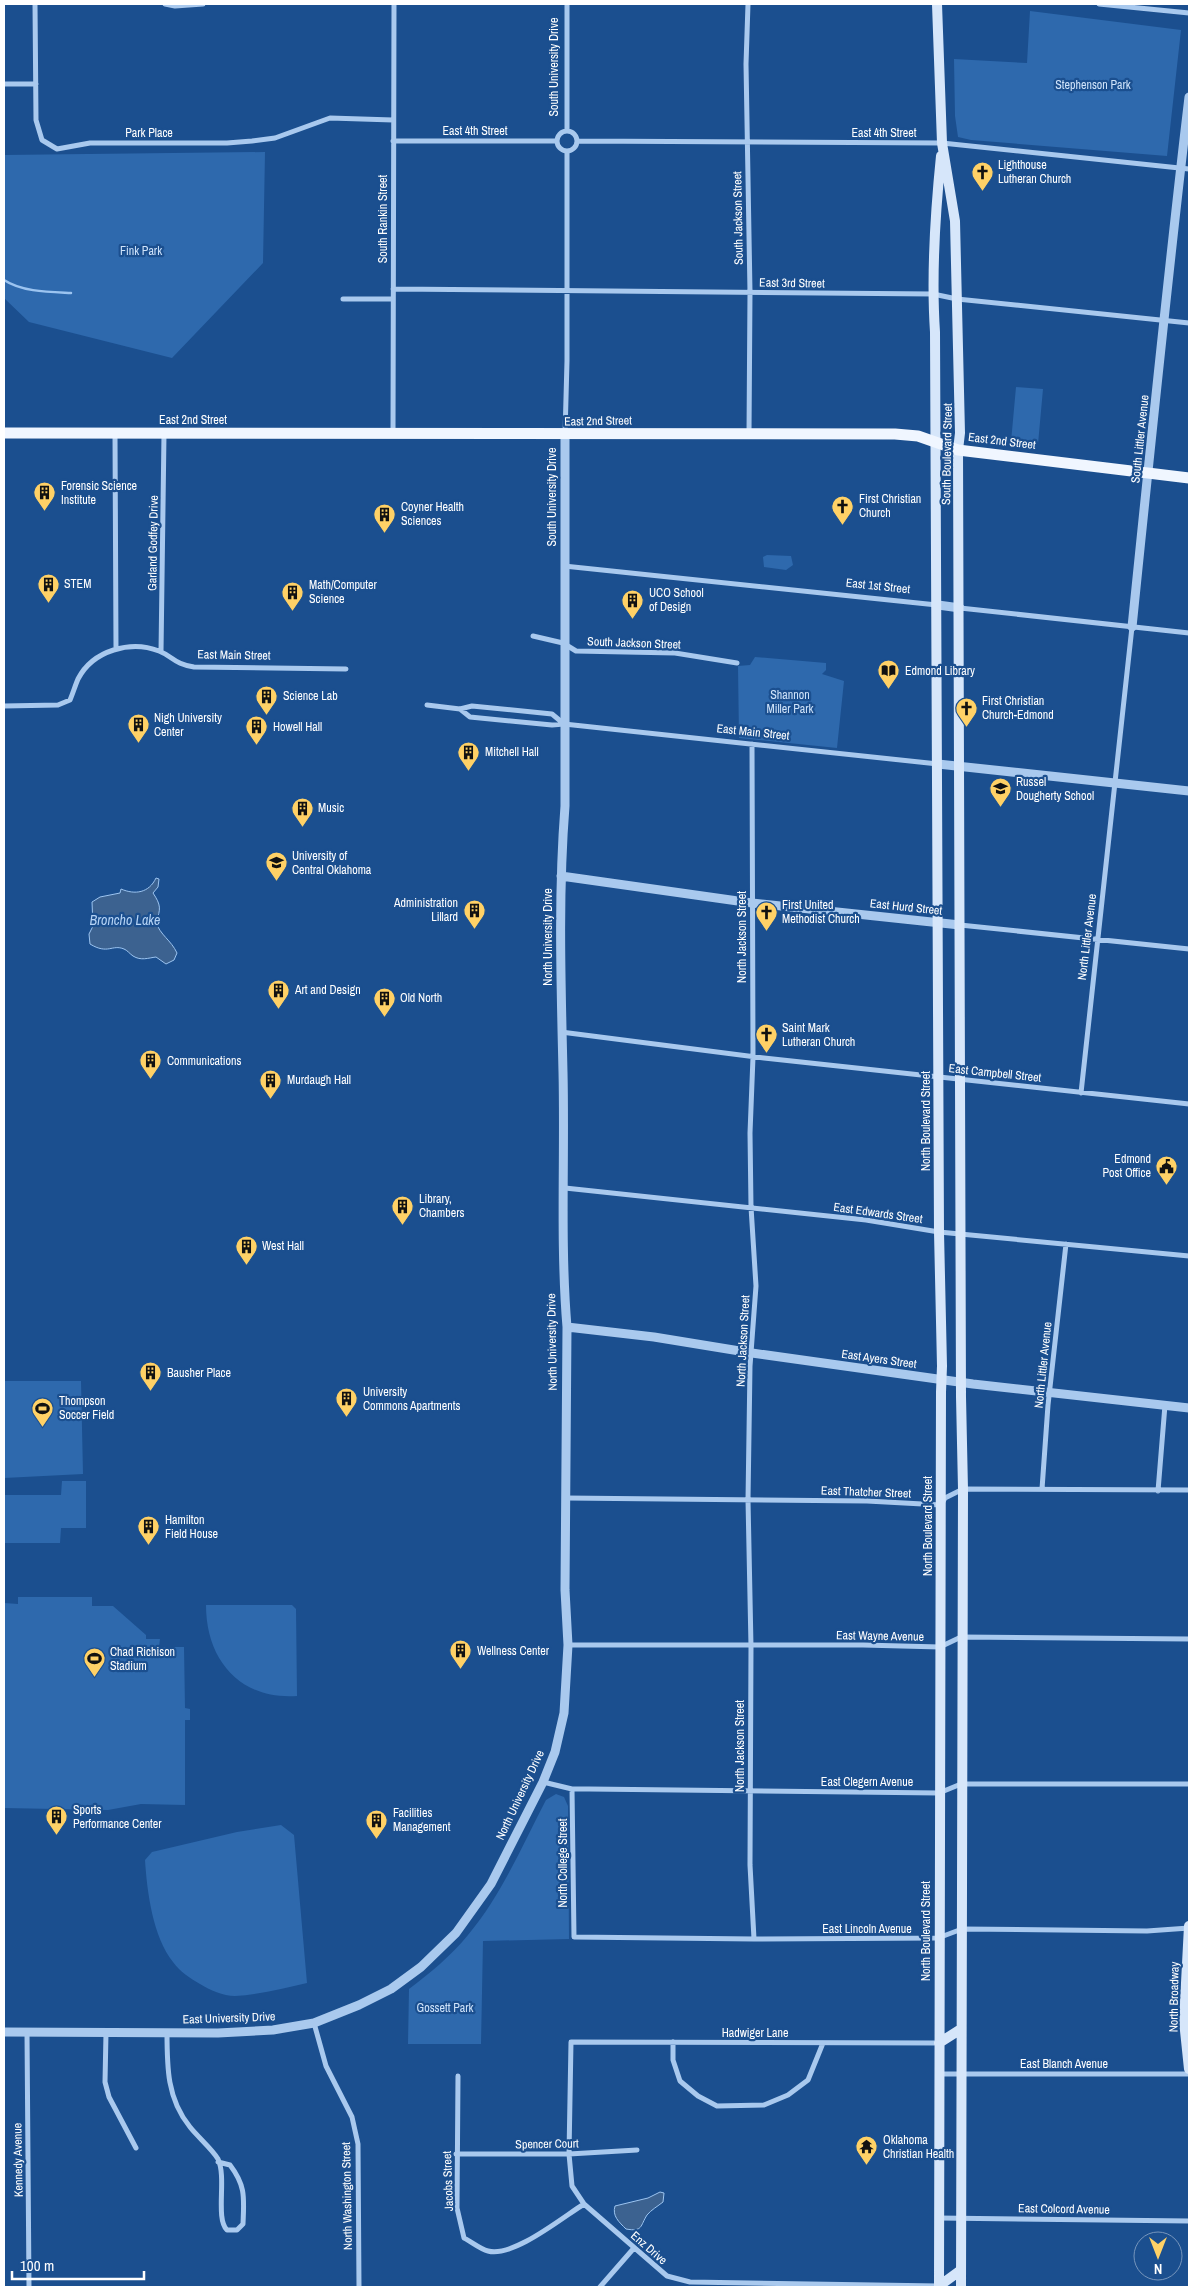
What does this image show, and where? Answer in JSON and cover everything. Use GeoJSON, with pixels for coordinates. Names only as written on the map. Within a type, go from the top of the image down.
{"type":"FeatureCollection","features":[{"type":"Feature","properties":{"kind":"main road","name":"South Boulevard Street"},"geometry":{"type":"LineString","coordinates":[[937,4],[942,143],[955,221],[960,433],[958,450],[960,766]]}},
{"type":"Feature","properties":{"kind":"main road","name":"South Boulevard Street"},"geometry":{"type":"LineString","coordinates":[[938,764],[938,605],[933,294],[934,220],[942,143]]}},
{"type":"Feature","properties":{"kind":"main road","name":"East 2nd Street"},"geometry":{"type":"LineString","coordinates":[[4,433],[393,435],[895,434],[918,436],[958,450],[1189,478]]}},
{"type":"Feature","properties":{"kind":"main road","name":"North Boulevard Street"},"geometry":{"type":"LineString","coordinates":[[938,764],[941,1380],[938,1938],[940,2074],[939,2286]]}},
{"type":"Feature","properties":{"kind":"main road"},"geometry":{"type":"LineString","coordinates":[[960,766],[961,1383],[963,1489],[961,1637],[961,2287]]}},
{"type":"Feature","properties":{"kind":"main road","name":"North Broadway"},"geometry":{"type":"LineString","coordinates":[[1189,1927],[1184,2021],[1189,2069]]}},
{"type":"Feature","properties":{"kind":"main road"},"geometry":{"type":"LineString","coordinates":[[939,2043],[961,2030]]}},
{"type":"Feature","properties":{"kind":"main road"},"geometry":{"type":"LineString","coordinates":[[939,2286],[961,2270]]}},
{"type":"Feature","properties":{"kind":"street","name":"Park Place"},"geometry":{"type":"LineString","coordinates":[[34,4],[38,132],[42,140],[49,146],[57,149],[90,143],[244,142],[275,138],[330,118],[393,120]]}},
{"type":"Feature","properties":{"kind":"street"},"geometry":{"type":"LineString","coordinates":[[165,4],[175,6],[203,4]]}},
{"type":"Feature","properties":{"kind":"street","name":"South Rankin Street"},"geometry":{"type":"LineString","coordinates":[[393,435],[394,4]]}},
{"type":"Feature","properties":{"kind":"street","name":"South University Drive"},"geometry":{"type":"LineString","coordinates":[[567,4],[567,131]]}},
{"type":"Feature","properties":{"kind":"street","name":"South Jackson Street"},"geometry":{"type":"LineString","coordinates":[[748,4],[749,433]]}},
{"type":"Feature","properties":{"kind":"street"},"geometry":{"type":"LineString","coordinates":[[1099,4],[1189,13]]}},
{"type":"Feature","properties":{"kind":"street"},"geometry":{"type":"LineString","coordinates":[[4,84],[36,84]]}},
{"type":"Feature","properties":{"kind":"street","name":"South Littler Avenue"},"geometry":{"type":"LineString","coordinates":[[1114,783],[1165,320],[1185,169],[1189,97]]}},
{"type":"Feature","properties":{"kind":"street"},"geometry":{"type":"LineString","coordinates":[[567,131],[573,133],[577,141],[574,148],[567,151],[559,147],[556,141],[561,132],[567,131]]}},
{"type":"Feature","properties":{"kind":"street","name":"East 4th Street"},"geometry":{"type":"LineString","coordinates":[[393,142],[556,141]]}},
{"type":"Feature","properties":{"kind":"street","name":"East 4th Street"},"geometry":{"type":"LineString","coordinates":[[577,141],[942,143],[1185,169]]}},
{"type":"Feature","properties":{"kind":"street","name":"South University Drive"},"geometry":{"type":"LineString","coordinates":[[564,724],[567,151]]}},
{"type":"Feature","properties":{"kind":"street","name":"East 3rd Street"},"geometry":{"type":"LineString","coordinates":[[393,290],[933,294],[957,299],[1189,323]]}},
{"type":"Feature","properties":{"kind":"street"},"geometry":{"type":"LineString","coordinates":[[343,299],[393,299]]}},
{"type":"Feature","properties":{"kind":"street"},"geometry":{"type":"LineString","coordinates":[[4,706],[58,705],[70,700],[78,679],[89,666],[116,648],[115,434]]}},
{"type":"Feature","properties":{"kind":"street","name":"Garland Godfey Drive"},"geometry":{"type":"LineString","coordinates":[[161,652],[164,434]]}},
{"type":"Feature","properties":{"kind":"street","name":"East 1st Street"},"geometry":{"type":"LineString","coordinates":[[564,566],[1189,633]]}},
{"type":"Feature","properties":{"kind":"street","name":"South Jackson Street"},"geometry":{"type":"LineString","coordinates":[[533,636],[563,643],[576,651],[675,653],[737,663]]}},
{"type":"Feature","properties":{"kind":"street","name":"East Main Street"},"geometry":{"type":"LineString","coordinates":[[116,648],[142,647],[161,652],[176,663],[194,667],[346,669]]}},
{"type":"Feature","properties":{"kind":"street","name":"East Main Street"},"geometry":{"type":"LineString","coordinates":[[426,705],[460,709],[472,706],[552,714],[564,724]]}},
{"type":"Feature","properties":{"kind":"street","name":"East Main Street"},"geometry":{"type":"LineString","coordinates":[[460,709],[470,718],[552,725],[564,724],[938,764]]}},
{"type":"Feature","properties":{"kind":"street","name":"North University Drive"},"geometry":{"type":"LineString","coordinates":[[456,1933],[490,1884],[542,1782],[555,1752],[564,1713],[568,1645],[566,1327],[564,1298],[565,1188],[560,876],[565,806],[564,724]]}},
{"type":"Feature","properties":{"kind":"street","name":"North Jackson Street"},"geometry":{"type":"LineString","coordinates":[[752,744],[753,1057],[750,1133],[751,1207],[756,1286],[748,1500],[751,1646],[750,1865],[754,1939]]}},
{"type":"Feature","properties":{"kind":"street"},"geometry":{"type":"LineString","coordinates":[[938,764],[1189,791]]}},
{"type":"Feature","properties":{"kind":"street","name":"North Littler Avenue"},"geometry":{"type":"LineString","coordinates":[[1081,1093],[1114,783]]}},
{"type":"Feature","properties":{"kind":"street","name":"East Hurd Street"},"geometry":{"type":"LineString","coordinates":[[560,876],[752,903],[1189,949]]}},
{"type":"Feature","properties":{"kind":"street","name":"East Campbell Street"},"geometry":{"type":"LineString","coordinates":[[562,1032],[753,1057],[1189,1104]]}},
{"type":"Feature","properties":{"kind":"street","name":"East Edwards Street"},"geometry":{"type":"LineString","coordinates":[[565,1188],[866,1220],[939,1232],[1189,1256]]}},
{"type":"Feature","properties":{"kind":"street","name":"North Littler Avenue"},"geometry":{"type":"LineString","coordinates":[[1042,1489],[1049,1393],[1066,1244]]}},
{"type":"Feature","properties":{"kind":"street","name":"East Ayers Street"},"geometry":{"type":"LineString","coordinates":[[566,1327],[654,1337],[961,1383],[1189,1408]]}},
{"type":"Feature","properties":{"kind":"street"},"geometry":{"type":"LineString","coordinates":[[1158,1490],[1165,1405]]}},
{"type":"Feature","properties":{"kind":"street"},"geometry":{"type":"LineString","coordinates":[[941,1505],[945,1498],[963,1489],[1189,1490]]}},
{"type":"Feature","properties":{"kind":"street","name":"East Thatcher Street"},"geometry":{"type":"LineString","coordinates":[[566,1498],[941,1505]]}},
{"type":"Feature","properties":{"kind":"street","name":"East Wayne Avenue"},"geometry":{"type":"LineString","coordinates":[[568,1645],[863,1645],[940,1648],[961,1637],[1189,1639]]}},
{"type":"Feature","properties":{"kind":"street","name":"East Clegern Avenue"},"geometry":{"type":"LineString","coordinates":[[542,1782],[572,1788],[939,1793],[961,1784],[1189,1784]]}},
{"type":"Feature","properties":{"kind":"street","name":"North College Street"},"geometry":{"type":"LineString","coordinates":[[572,1788],[574,1936]]}},
{"type":"Feature","properties":{"kind":"street","name":"East Lincoln Avenue"},"geometry":{"type":"LineString","coordinates":[[574,1936],[754,1939],[938,1938],[962,1929],[1147,1931],[1189,1927]]}},
{"type":"Feature","properties":{"kind":"street","name":"East University Drive"},"geometry":{"type":"LineString","coordinates":[[4,2032],[106,2033],[273,2030],[314,2023],[391,1989],[421,1967],[456,1933]]}},
{"type":"Feature","properties":{"kind":"street","name":"North Washington Street"},"geometry":{"type":"LineString","coordinates":[[314,2023],[326,2066],[352,2116],[358,2144],[359,2287]]}},
{"type":"Feature","properties":{"kind":"street"},"geometry":{"type":"LineString","coordinates":[[167,2032],[168,2082],[174,2102],[187,2123],[218,2162],[223,2191],[222,2221],[227,2230],[237,2230],[243,2224],[245,2194],[243,2186],[230,2165],[218,2162]]}},
{"type":"Feature","properties":{"kind":"street","name":"Kennedy Avenue"},"geometry":{"type":"LineString","coordinates":[[27,2033],[29,2287]]}},
{"type":"Feature","properties":{"kind":"street"},"geometry":{"type":"LineString","coordinates":[[106,2033],[105,2082],[109,2097],[136,2148]]}},
{"type":"Feature","properties":{"kind":"street","name":"Hadwiger Lane"},"geometry":{"type":"LineString","coordinates":[[571,2042],[939,2043]]}},
{"type":"Feature","properties":{"kind":"street","name":"Enz Drive"},"geometry":{"type":"LineString","coordinates":[[571,2042],[568,2154],[572,2186],[584,2204],[667,2276],[690,2282],[776,2286],[939,2286]]}},
{"type":"Feature","properties":{"kind":"street"},"geometry":{"type":"LineString","coordinates":[[673,2042],[673,2060],[680,2080],[698,2096],[717,2106],[764,2105],[788,2095],[808,2080],[823,2043]]}},
{"type":"Feature","properties":{"kind":"street","name":"East Blanch Avenue"},"geometry":{"type":"LineString","coordinates":[[940,2074],[1189,2074]]}},
{"type":"Feature","properties":{"kind":"street","name":"Jacobs Street"},"geometry":{"type":"LineString","coordinates":[[458,2076],[457,2208],[464,2238],[489,2252],[507,2250],[527,2240],[584,2204]]}},
{"type":"Feature","properties":{"kind":"street","name":"Spencer Court"},"geometry":{"type":"LineString","coordinates":[[456,2154],[568,2154],[637,2150]]}},
{"type":"Feature","properties":{"kind":"street","name":"East Colcord Avenue"},"geometry":{"type":"LineString","coordinates":[[938,2218],[1189,2220]]}},
{"type":"Feature","properties":{"kind":"street"},"geometry":{"type":"LineString","coordinates":[[600,2287],[634,2248]]}},
{"type":"Feature","properties":{"kind":"green space","name":"Stephenson Park"},"geometry":{"type":"Polygon","coordinates":[[[1030,11],[1181,30],[1167,156],[971,140],[958,137],[955,116],[954,59],[1027,63],[1030,11]]]}},
{"type":"Feature","properties":{"kind":"green space","name":"Fink Park"},"geometry":{"type":"Polygon","coordinates":[[[265,152],[263,263],[172,358],[29,322],[4,298],[4,155],[265,152]]]}},
{"type":"Feature","properties":{"kind":"green space"},"geometry":{"type":"Polygon","coordinates":[[[1016,387],[1043,389],[1038,444],[1011,442],[1016,387]]]}},
{"type":"Feature","properties":{"kind":"green space"},"geometry":{"type":"Polygon","coordinates":[[[767,555],[791,556],[793,565],[786,570],[764,567],[763,557],[767,555]]]}},
{"type":"Feature","properties":{"kind":"green space","name":"Shannon Miller Park"},"geometry":{"type":"Polygon","coordinates":[[[755,657],[826,663],[826,670],[822,674],[844,681],[837,748],[739,738],[738,666],[750,665],[755,657]]]}},
{"type":"Feature","properties":{"kind":"green space","name":"Thompson Soccer Field"},"geometry":{"type":"Polygon","coordinates":[[[4,1381],[81,1381],[83,1474],[4,1478],[4,1381]]]}},
{"type":"Feature","properties":{"kind":"green space"},"geometry":{"type":"Polygon","coordinates":[[[62,1481],[86,1481],[86,1528],[61,1528],[60,1543],[4,1543],[4,1495],[61,1495],[62,1481]]]}},
{"type":"Feature","properties":{"kind":"green space","name":"Chad Richison Stadium"},"geometry":{"type":"Polygon","coordinates":[[[18,1597],[92,1597],[92,1606],[113,1606],[146,1635],[146,1639],[160,1639],[159,1647],[184,1647],[185,1708],[190,1709],[190,1720],[185,1720],[185,1805],[141,1804],[108,1810],[4,1808],[4,1603],[18,1604],[18,1597]]]}},
{"type":"Feature","properties":{"kind":"green space"},"geometry":{"type":"Polygon","coordinates":[[[206,1605],[292,1605],[296,1609],[297,1696],[277,1695],[259,1691],[243,1683],[230,1673],[212,1643],[206,1605]]]}},
{"type":"Feature","properties":{"kind":"green space","name":"Gossett Park"},"geometry":{"type":"Polygon","coordinates":[[[556,1794],[564,1797],[568,1806],[569,1939],[483,1941],[481,2044],[408,2044],[409,1989],[447,1957],[480,1920],[501,1887],[546,1800],[556,1794]]]}},
{"type":"Feature","properties":{"kind":"green space"},"geometry":{"type":"Polygon","coordinates":[[[281,1825],[294,1835],[307,1983],[235,1996],[217,1992],[185,1975],[166,1952],[152,1914],[145,1860],[152,1852],[237,1832],[281,1825]]]}},
{"type":"Feature","properties":{"kind":"water","name":"Broncho Lake"},"geometry":{"type":"Polygon","coordinates":[[[156,878],[159,879],[158,887],[153,893],[158,901],[159,914],[156,922],[177,953],[174,960],[166,964],[156,957],[144,959],[133,956],[124,949],[101,949],[90,944],[89,934],[93,926],[92,902],[100,897],[120,893],[121,889],[131,892],[146,890],[156,878]]]}},
{"type":"Feature","properties":{"kind":"water"},"geometry":{"type":"Polygon","coordinates":[[[660,2192],[664,2193],[663,2202],[647,2215],[638,2229],[626,2229],[617,2219],[614,2213],[615,2206],[648,2198],[660,2192]]]}},
{"type":"Feature","properties":{"kind":"waterway"},"geometry":{"type":"LineString","coordinates":[[4,280],[28,289],[71,293]]}},
{"type":"Feature","properties":{"kind":"place","name":"Lighthouse Lutheran Church"},"geometry":{"type":"Point","coordinates":[982,191]}},
{"type":"Feature","properties":{"kind":"place","name":"Forensic Science Institute"},"geometry":{"type":"Point","coordinates":[45,512]}},
{"type":"Feature","properties":{"kind":"place","name":"First Christian Church"},"geometry":{"type":"Point","coordinates":[843,525]}},
{"type":"Feature","properties":{"kind":"place","name":"Coyner Health Sciences"},"geometry":{"type":"Point","coordinates":[385,533]}},
{"type":"Feature","properties":{"kind":"place","name":"STEM"},"geometry":{"type":"Point","coordinates":[48,603]}},
{"type":"Feature","properties":{"kind":"place","name":"Math/Computer Science"},"geometry":{"type":"Point","coordinates":[293,611]}},
{"type":"Feature","properties":{"kind":"place","name":"UCO School of Design"},"geometry":{"type":"Point","coordinates":[633,619]}},
{"type":"Feature","properties":{"kind":"place","name":"Edmond Library"},"geometry":{"type":"Point","coordinates":[889,690]}},
{"type":"Feature","properties":{"kind":"place","name":"Science Lab"},"geometry":{"type":"Point","coordinates":[267,715]}},
{"type":"Feature","properties":{"kind":"place","name":"First Christian Church-Edmond"},"geometry":{"type":"Point","coordinates":[966,727]}},
{"type":"Feature","properties":{"kind":"place","name":"Nigh University Center"},"geometry":{"type":"Point","coordinates":[138,744]}},
{"type":"Feature","properties":{"kind":"place","name":"Howell Hall"},"geometry":{"type":"Point","coordinates":[257,746]}},
{"type":"Feature","properties":{"kind":"place","name":"Mitchell Hall"},"geometry":{"type":"Point","coordinates":[469,771]}},
{"type":"Feature","properties":{"kind":"place","name":"Russel Dougherty School"},"geometry":{"type":"Point","coordinates":[1000,808]}},
{"type":"Feature","properties":{"kind":"place","name":"Music"},"geometry":{"type":"Point","coordinates":[302,827]}},
{"type":"Feature","properties":{"kind":"place","name":"University of Central Oklahoma"},"geometry":{"type":"Point","coordinates":[276,882]}},
{"type":"Feature","properties":{"kind":"place","name":"Administration Lillard"},"geometry":{"type":"Point","coordinates":[474,929]}},
{"type":"Feature","properties":{"kind":"place","name":"First United Methodist Church"},"geometry":{"type":"Point","coordinates":[766,931]}},
{"type":"Feature","properties":{"kind":"place","name":"Art and Design"},"geometry":{"type":"Point","coordinates":[279,1009]}},
{"type":"Feature","properties":{"kind":"place","name":"Old North"},"geometry":{"type":"Point","coordinates":[384,1017]}},
{"type":"Feature","properties":{"kind":"place","name":"Saint Mark Lutheran Church"},"geometry":{"type":"Point","coordinates":[766,1054]}},
{"type":"Feature","properties":{"kind":"place","name":"Communications"},"geometry":{"type":"Point","coordinates":[151,1080]}},
{"type":"Feature","properties":{"kind":"place","name":"Murdaugh Hall"},"geometry":{"type":"Point","coordinates":[271,1099]}},
{"type":"Feature","properties":{"kind":"place","name":"Edmond Post Office"},"geometry":{"type":"Point","coordinates":[1167,1185]}},
{"type":"Feature","properties":{"kind":"place","name":"Library, Chambers"},"geometry":{"type":"Point","coordinates":[403,1225]}},
{"type":"Feature","properties":{"kind":"place","name":"West Hall"},"geometry":{"type":"Point","coordinates":[246,1265]}},
{"type":"Feature","properties":{"kind":"place","name":"Bausher Place"},"geometry":{"type":"Point","coordinates":[151,1392]}},
{"type":"Feature","properties":{"kind":"place","name":"University Commons Apartments"},"geometry":{"type":"Point","coordinates":[347,1418]}},
{"type":"Feature","properties":{"kind":"place","name":"Thompson Soccer Field"},"geometry":{"type":"Point","coordinates":[43,1427]}},
{"type":"Feature","properties":{"kind":"place","name":"Hamilton Field House"},"geometry":{"type":"Point","coordinates":[149,1546]}},
{"type":"Feature","properties":{"kind":"place","name":"Wellness Center"},"geometry":{"type":"Point","coordinates":[461,1670]}},
{"type":"Feature","properties":{"kind":"place","name":"Chad Richison Stadium"},"geometry":{"type":"Point","coordinates":[94,1678]}},
{"type":"Feature","properties":{"kind":"place","name":"Sports Performance Center"},"geometry":{"type":"Point","coordinates":[57,1836]}},
{"type":"Feature","properties":{"kind":"place","name":"Facilities Management"},"geometry":{"type":"Point","coordinates":[377,1839]}},
{"type":"Feature","properties":{"kind":"place","name":"Oklahoma Christian Health"},"geometry":{"type":"Point","coordinates":[867,2166]}}]}
